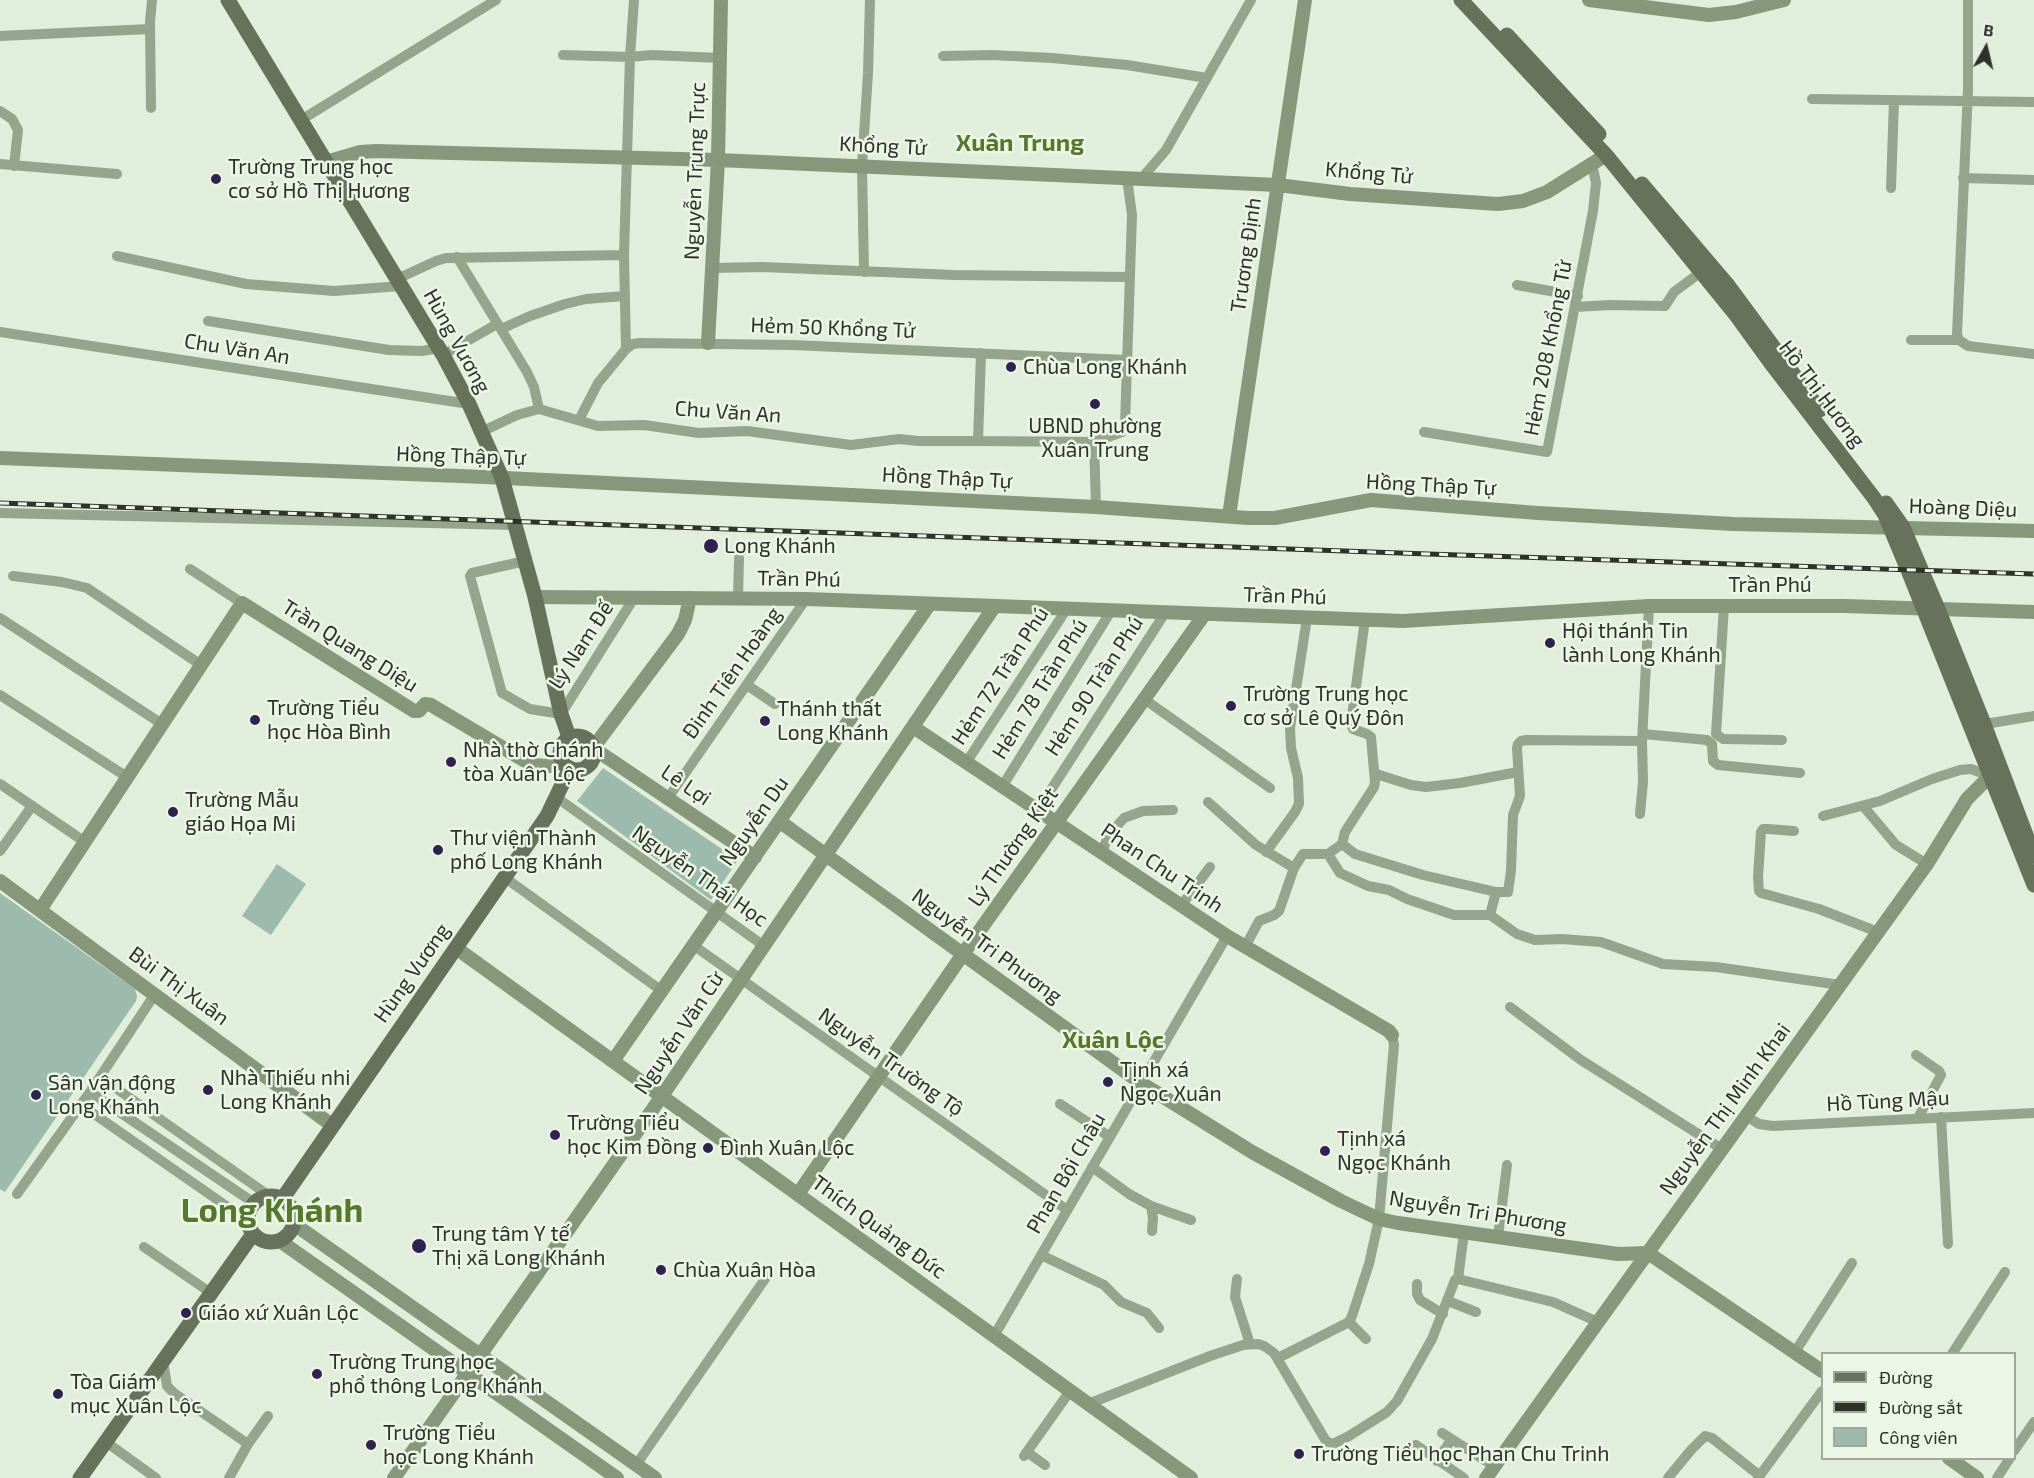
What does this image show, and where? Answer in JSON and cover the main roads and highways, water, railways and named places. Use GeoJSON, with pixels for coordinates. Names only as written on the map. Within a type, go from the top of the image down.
{"type":"FeatureCollection","features":[{"type":"Feature","properties":{"kind":"main road","name":"Hùng Vương"},"geometry":{"type":"LineString","coordinates":[[228,0],[441,351],[469,404],[502,478],[535,597],[561,714],[569,737]]}},
{"type":"Feature","properties":{"kind":"main road","name":"Hồ Thị Hương"},"geometry":{"type":"LineString","coordinates":[[1461,0],[1606,155],[1736,315],[1896,527]]}},
{"type":"Feature","properties":{"kind":"main road","name":"Hồ Thị Hương"},"geometry":{"type":"LineString","coordinates":[[1474,0],[1578,110],[1727,284],[1896,527],[2031,862],[2034,885]]}},
{"type":"Feature","properties":{"kind":"main road"},"geometry":{"type":"LineString","coordinates":[[569,737],[583,737],[590,742],[593,757],[587,766],[579,769],[566,765],[560,749],[569,737]]}},
{"type":"Feature","properties":{"kind":"main road","name":"Hùng Vương"},"geometry":{"type":"LineString","coordinates":[[276,1197],[333,1125],[547,816],[556,797],[566,765]]}},
{"type":"Feature","properties":{"kind":"main road"},"geometry":{"type":"LineString","coordinates":[[80,1478],[211,1293],[250,1228],[250,1208],[254,1203],[276,1197],[290,1205],[295,1214],[294,1224],[289,1234],[280,1240],[271,1242],[261,1240],[250,1228]]}},
{"type":"Feature","properties":{"kind":"railway"},"geometry":{"type":"LineString","coordinates":[[0,503],[2034,574]]}},
{"type":"Feature","properties":{"kind":"place","name":"Trường Trung học cơ sở Hồ Thị Hương"},"geometry":{"type":"Point","coordinates":[216,179]}},
{"type":"Feature","properties":{"kind":"place","name":"Chùa Long Khánh"},"geometry":{"type":"Point","coordinates":[1011,367]}},
{"type":"Feature","properties":{"kind":"place","name":"UBND phường Xuân Trung"},"geometry":{"type":"Point","coordinates":[1095,404]}},
{"type":"Feature","properties":{"kind":"place","name":"Long Khánh"},"geometry":{"type":"Point","coordinates":[711,546]}},
{"type":"Feature","properties":{"kind":"place","name":"Hội thánh Tin lành Long Khánh"},"geometry":{"type":"Point","coordinates":[1550,643]}},
{"type":"Feature","properties":{"kind":"place","name":"Trường Trung học cơ sở Lê Quý Đôn"},"geometry":{"type":"Point","coordinates":[1231,706]}},
{"type":"Feature","properties":{"kind":"place","name":"Trường Tiểu học Hòa Bình"},"geometry":{"type":"Point","coordinates":[255,720]}},
{"type":"Feature","properties":{"kind":"place","name":"Thánh thất Long Khánh"},"geometry":{"type":"Point","coordinates":[765,721]}},
{"type":"Feature","properties":{"kind":"place","name":"Nhà thờ Chánh tòa Xuân Lộc"},"geometry":{"type":"Point","coordinates":[451,762]}},
{"type":"Feature","properties":{"kind":"place","name":"Trường Mẫu giáo Họa Mi"},"geometry":{"type":"Point","coordinates":[173,812]}},
{"type":"Feature","properties":{"kind":"place","name":"Thư viện Thành phố Long Khánh"},"geometry":{"type":"Point","coordinates":[438,850]}},
{"type":"Feature","properties":{"kind":"place","name":"Tịnh xá Ngọc Xuân"},"geometry":{"type":"Point","coordinates":[1108,1082]}},
{"type":"Feature","properties":{"kind":"place","name":"Nhà Thiếu nhi Long Khánh"},"geometry":{"type":"Point","coordinates":[208,1090]}},
{"type":"Feature","properties":{"kind":"place","name":"Sân vận động Long Khánh"},"geometry":{"type":"Point","coordinates":[36,1095]}},
{"type":"Feature","properties":{"kind":"place","name":"Trường Tiểu học Kim Đồng"},"geometry":{"type":"Point","coordinates":[555,1135]}},
{"type":"Feature","properties":{"kind":"place","name":"Đình Xuân Lộc"},"geometry":{"type":"Point","coordinates":[708,1148]}},
{"type":"Feature","properties":{"kind":"place","name":"Tịnh xá Ngọc Khánh"},"geometry":{"type":"Point","coordinates":[1325,1151]}},
{"type":"Feature","properties":{"kind":"place","name":"Trung tâm Y tế Thị xã Long Khánh"},"geometry":{"type":"Point","coordinates":[419,1246]}},
{"type":"Feature","properties":{"kind":"place","name":"Chùa Xuân Hòa"},"geometry":{"type":"Point","coordinates":[661,1270]}},
{"type":"Feature","properties":{"kind":"place","name":"Giáo xứ Xuân Lộc"},"geometry":{"type":"Point","coordinates":[186,1313]}},
{"type":"Feature","properties":{"kind":"place","name":"Trường Trung học phổ thông Long Khánh"},"geometry":{"type":"Point","coordinates":[317,1374]}},
{"type":"Feature","properties":{"kind":"place","name":"Tòa Giám mục Xuân Lộc"},"geometry":{"type":"Point","coordinates":[58,1394]}},
{"type":"Feature","properties":{"kind":"place","name":"Trường Tiểu học Long Khánh"},"geometry":{"type":"Point","coordinates":[371,1445]}},
{"type":"Feature","properties":{"kind":"place","name":"Trường Tiểu học Phan Chu Trinh"},"geometry":{"type":"Point","coordinates":[1299,1454]}},
{"type":"Feature","properties":{"kind":"district","name":"Xuân Trung"},"geometry":{"type":"Point","coordinates":[1020,143]}},
{"type":"Feature","properties":{"kind":"district","name":"Xuân Lộc"},"geometry":{"type":"Point","coordinates":[1113,1040]}},
{"type":"Feature","properties":{"kind":"district","name":"Long Khánh"},"geometry":{"type":"Point","coordinates":[272,1211]}}]}
